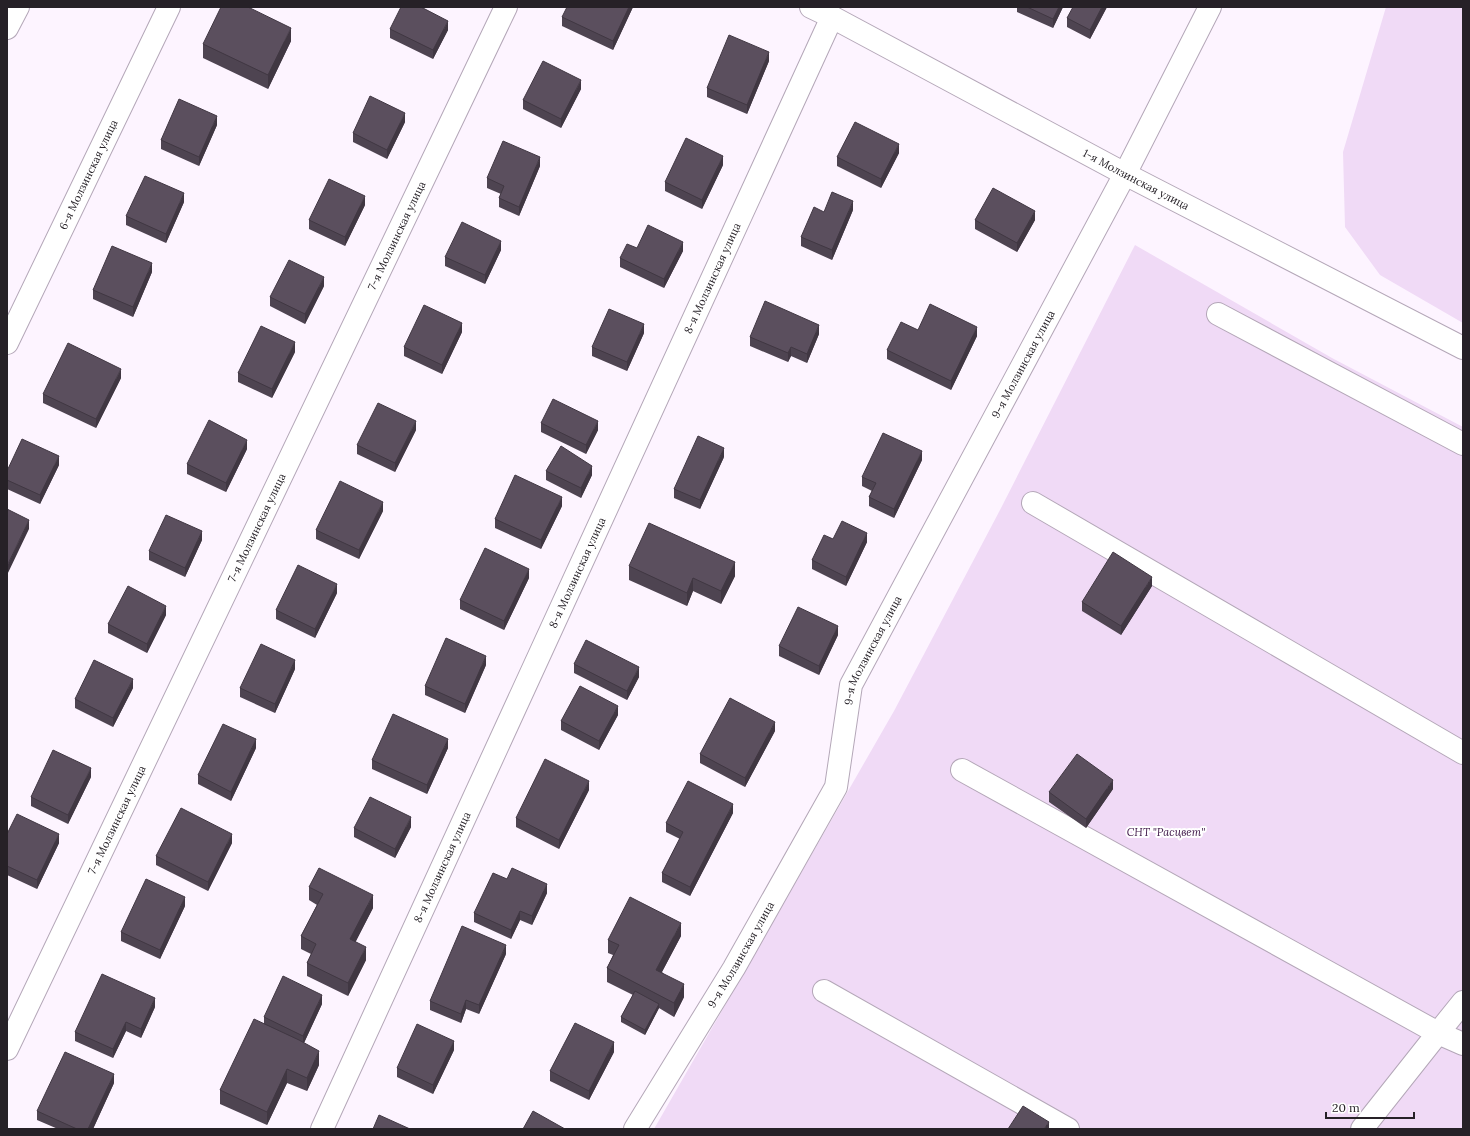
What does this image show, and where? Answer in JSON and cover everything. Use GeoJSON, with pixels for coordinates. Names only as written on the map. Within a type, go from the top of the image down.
{"type":"FeatureCollection","features":[{"type":"Feature","properties":{"kind":"street"},"geometry":{"type":"LineString","coordinates":[[7,28],[18,7]]}},
{"type":"Feature","properties":{"kind":"street","name":"6-я Молзинская улица"},"geometry":{"type":"LineString","coordinates":[[7,343],[169,7]]}},
{"type":"Feature","properties":{"kind":"street","name":"7-я Молзинская улица"},"geometry":{"type":"LineString","coordinates":[[7,1049],[506,7]]}},
{"type":"Feature","properties":{"kind":"street","name":"1-я Молзинская улица"},"geometry":{"type":"LineString","coordinates":[[811,7],[1125,174],[1463,348]]}},
{"type":"Feature","properties":{"kind":"street","name":"9-я Молзинская улица"},"geometry":{"type":"LineString","coordinates":[[635,1129],[734,968],[836,787],[851,685],[1125,174],[1210,7]]}},
{"type":"Feature","properties":{"kind":"street","name":"8-я Молзинская улица"},"geometry":{"type":"LineString","coordinates":[[322,1129],[832,17]]}},
{"type":"Feature","properties":{"kind":"street"},"geometry":{"type":"LineString","coordinates":[[1218,314],[1463,444]]}},
{"type":"Feature","properties":{"kind":"street"},"geometry":{"type":"LineString","coordinates":[[1033,503],[1463,753]]}},
{"type":"Feature","properties":{"kind":"street"},"geometry":{"type":"LineString","coordinates":[[962,770],[1438,1032],[1463,1044]]}},
{"type":"Feature","properties":{"kind":"street"},"geometry":{"type":"LineString","coordinates":[[824,991],[1068,1129]]}},
{"type":"Feature","properties":{"kind":"street"},"geometry":{"type":"LineString","coordinates":[[1362,1129],[1463,1002]]}},
{"type":"Feature","properties":{"kind":"green space"},"geometry":{"type":"Polygon","coordinates":[[[1386,7],[1463,7],[1463,323],[1380,275],[1345,227],[1343,152],[1386,7]]]}},
{"type":"Feature","properties":{"kind":"green space","name":"СНТ \"Расцвет\""},"geometry":{"type":"Polygon","coordinates":[[[1135,245],[1332,358],[1463,427],[1463,1129],[654,1129],[894,711],[1000,510],[1135,245]]]}},
{"type":"Feature","properties":{"kind":"building"},"geometry":{"type":"Polygon","coordinates":[[[221,7],[248,7],[291,28],[268,75],[203,44],[221,7]]]}},
{"type":"Feature","properties":{"kind":"building"},"geometry":{"type":"Polygon","coordinates":[[[401,7],[421,7],[448,21],[433,50],[390,29],[401,7]]]}},
{"type":"Feature","properties":{"kind":"building"},"geometry":{"type":"Polygon","coordinates":[[[567,7],[629,7],[613,41],[562,17],[567,7]]]}},
{"type":"Feature","properties":{"kind":"building"},"geometry":{"type":"Polygon","coordinates":[[[1027,7],[1059,7],[1053,19],[1027,7]]]}},
{"type":"Feature","properties":{"kind":"building"},"geometry":{"type":"Polygon","coordinates":[[[1073,7],[1102,7],[1090,30],[1067,18],[1073,7]]]}},
{"type":"Feature","properties":{"kind":"building"},"geometry":{"type":"Polygon","coordinates":[[[729,35],[769,52],[747,105],[707,88],[729,35]]]}},
{"type":"Feature","properties":{"kind":"building"},"geometry":{"type":"Polygon","coordinates":[[[543,61],[581,80],[561,119],[523,100],[543,61]]]}},
{"type":"Feature","properties":{"kind":"building"},"geometry":{"type":"Polygon","coordinates":[[[370,96],[405,113],[387,150],[353,133],[370,96]]]}},
{"type":"Feature","properties":{"kind":"building"},"geometry":{"type":"Polygon","coordinates":[[[179,99],[217,116],[199,157],[161,140],[179,99]]]}},
{"type":"Feature","properties":{"kind":"building"},"geometry":{"type":"Polygon","coordinates":[[[855,122],[899,144],[881,179],[837,157],[855,122]]]}},
{"type":"Feature","properties":{"kind":"building"},"geometry":{"type":"Polygon","coordinates":[[[686,138],[723,156],[702,200],[665,182],[686,138]]]}},
{"type":"Feature","properties":{"kind":"building"},"geometry":{"type":"Polygon","coordinates":[[[503,141],[540,157],[519,207],[499,198],[504,186],[487,178],[503,141]]]}},
{"type":"Feature","properties":{"kind":"building"},"geometry":{"type":"Polygon","coordinates":[[[145,176],[184,193],[166,234],[126,216],[145,176]]]}},
{"type":"Feature","properties":{"kind":"building"},"geometry":{"type":"Polygon","coordinates":[[[329,179],[365,196],[345,237],[309,220],[329,179]]]}},
{"type":"Feature","properties":{"kind":"building"},"geometry":{"type":"Polygon","coordinates":[[[993,188],[1035,211],[1017,243],[975,220],[993,188]]]}},
{"type":"Feature","properties":{"kind":"building"},"geometry":{"type":"Polygon","coordinates":[[[832,192],[853,201],[832,250],[801,237],[814,207],[824,212],[832,192]]]}},
{"type":"Feature","properties":{"kind":"building"},"geometry":{"type":"Polygon","coordinates":[[[462,222],[501,241],[485,275],[445,257],[462,222]]]}},
{"type":"Feature","properties":{"kind":"building"},"geometry":{"type":"Polygon","coordinates":[[[648,225],[683,242],[664,279],[620,258],[627,244],[637,248],[648,225]]]}},
{"type":"Feature","properties":{"kind":"building"},"geometry":{"type":"Polygon","coordinates":[[[112,246],[152,263],[133,307],[93,290],[112,246]]]}},
{"type":"Feature","properties":{"kind":"building"},"geometry":{"type":"Polygon","coordinates":[[[289,260],[324,277],[305,314],[270,297],[289,260]]]}},
{"type":"Feature","properties":{"kind":"building"},"geometry":{"type":"Polygon","coordinates":[[[765,301],[819,325],[807,354],[791,347],[788,353],[750,337],[765,301]]]}},
{"type":"Feature","properties":{"kind":"building"},"geometry":{"type":"Polygon","coordinates":[[[930,304],[977,327],[951,381],[887,350],[901,322],[918,330],[930,304]]]}},
{"type":"Feature","properties":{"kind":"building"},"geometry":{"type":"Polygon","coordinates":[[[424,305],[462,323],[442,365],[404,347],[424,305]]]}},
{"type":"Feature","properties":{"kind":"building"},"geometry":{"type":"Polygon","coordinates":[[[609,309],[644,324],[627,362],[592,347],[609,309]]]}},
{"type":"Feature","properties":{"kind":"building"},"geometry":{"type":"Polygon","coordinates":[[[261,326],[295,342],[272,389],[238,373],[261,326]]]}},
{"type":"Feature","properties":{"kind":"building"},"geometry":{"type":"Polygon","coordinates":[[[68,343],[121,369],[96,419],[43,394],[68,343]]]}},
{"type":"Feature","properties":{"kind":"building"},"geometry":{"type":"Polygon","coordinates":[[[553,399],[598,421],[586,445],[541,423],[553,399]]]}},
{"type":"Feature","properties":{"kind":"building"},"geometry":{"type":"Polygon","coordinates":[[[378,403],[416,421],[395,463],[357,445],[378,403]]]}},
{"type":"Feature","properties":{"kind":"building"},"geometry":{"type":"Polygon","coordinates":[[[209,420],[247,440],[226,483],[187,464],[209,420]]]}},
{"type":"Feature","properties":{"kind":"building"},"geometry":{"type":"Polygon","coordinates":[[[883,433],[922,451],[894,509],[869,497],[876,483],[862,477],[883,433]]]}},
{"type":"Feature","properties":{"kind":"building"},"geometry":{"type":"Polygon","coordinates":[[[698,436],[724,448],[700,500],[674,489],[698,436]]]}},
{"type":"Feature","properties":{"kind":"building"},"geometry":{"type":"Polygon","coordinates":[[[22,439],[59,456],[40,495],[7,480],[7,471],[22,439]]]}},
{"type":"Feature","properties":{"kind":"building"},"geometry":{"type":"Polygon","coordinates":[[[561,446],[592,466],[581,488],[546,471],[561,446]]]}},
{"type":"Feature","properties":{"kind":"building"},"geometry":{"type":"Polygon","coordinates":[[[515,475],[562,497],[541,540],[495,519],[515,475]]]}},
{"type":"Feature","properties":{"kind":"building"},"geometry":{"type":"Polygon","coordinates":[[[340,481],[383,502],[359,550],[316,530],[340,481]]]}},
{"type":"Feature","properties":{"kind":"building"},"geometry":{"type":"Polygon","coordinates":[[[7,509],[29,520],[7,566],[7,509]]]}},
{"type":"Feature","properties":{"kind":"building"},"geometry":{"type":"Polygon","coordinates":[[[166,515],[202,531],[185,568],[149,551],[166,515]]]}},
{"type":"Feature","properties":{"kind":"building"},"geometry":{"type":"Polygon","coordinates":[[[842,521],[867,533],[846,577],[812,560],[824,535],[833,539],[842,521]]]}},
{"type":"Feature","properties":{"kind":"building"},"geometry":{"type":"Polygon","coordinates":[[[649,523],[735,562],[721,591],[693,578],[687,593],[629,566],[649,523]]]}},
{"type":"Feature","properties":{"kind":"building"},"geometry":{"type":"Polygon","coordinates":[[[485,548],[529,569],[504,621],[460,600],[485,548]]]}},
{"type":"Feature","properties":{"kind":"building"},"geometry":{"type":"Polygon","coordinates":[[[1113,552],[1152,577],[1121,626],[1082,602],[1113,552]]]}},
{"type":"Feature","properties":{"kind":"building"},"geometry":{"type":"Polygon","coordinates":[[[298,565],[337,584],[315,629],[276,610],[298,565]]]}},
{"type":"Feature","properties":{"kind":"building"},"geometry":{"type":"Polygon","coordinates":[[[128,586],[166,606],[147,644],[108,624],[128,586]]]}},
{"type":"Feature","properties":{"kind":"building"},"geometry":{"type":"Polygon","coordinates":[[[798,607],[838,626],[819,666],[779,646],[798,607]]]}},
{"type":"Feature","properties":{"kind":"building"},"geometry":{"type":"Polygon","coordinates":[[[446,638],[486,656],[465,704],[425,686],[446,638]]]}},
{"type":"Feature","properties":{"kind":"building"},"geometry":{"type":"Polygon","coordinates":[[[586,640],[639,667],[627,691],[574,664],[586,640]]]}},
{"type":"Feature","properties":{"kind":"building"},"geometry":{"type":"Polygon","coordinates":[[[261,644],[295,660],[275,704],[240,688],[261,644]]]}},
{"type":"Feature","properties":{"kind":"building"},"geometry":{"type":"Polygon","coordinates":[[[94,660],[133,679],[113,718],[75,699],[94,660]]]}},
{"type":"Feature","properties":{"kind":"building"},"geometry":{"type":"Polygon","coordinates":[[[580,686],[618,706],[599,741],[561,721],[580,686]]]}},
{"type":"Feature","properties":{"kind":"building"},"geometry":{"type":"Polygon","coordinates":[[[730,698],[775,722],[745,778],[700,754],[730,698]]]}},
{"type":"Feature","properties":{"kind":"building"},"geometry":{"type":"Polygon","coordinates":[[[393,714],[448,739],[427,785],[372,760],[393,714]]]}},
{"type":"Feature","properties":{"kind":"building"},"geometry":{"type":"Polygon","coordinates":[[[223,724],[256,739],[231,792],[198,775],[223,724]]]}},
{"type":"Feature","properties":{"kind":"building"},"geometry":{"type":"Polygon","coordinates":[[[53,750],[91,768],[68,815],[31,797],[53,750]]]}},
{"type":"Feature","properties":{"kind":"building"},"geometry":{"type":"Polygon","coordinates":[[[1077,754],[1113,780],[1086,819],[1049,792],[1077,754]]]}},
{"type":"Feature","properties":{"kind":"building"},"geometry":{"type":"Polygon","coordinates":[[[545,759],[589,781],[559,840],[516,818],[545,759]]]}},
{"type":"Feature","properties":{"kind":"building"},"geometry":{"type":"Polygon","coordinates":[[[688,781],[733,804],[690,887],[662,873],[683,832],[666,823],[688,781]]]}},
{"type":"Feature","properties":{"kind":"building"},"geometry":{"type":"Polygon","coordinates":[[[370,797],[411,817],[395,849],[354,828],[370,797]]]}},
{"type":"Feature","properties":{"kind":"building"},"geometry":{"type":"Polygon","coordinates":[[[181,808],[232,834],[208,882],[156,856],[181,808]]]}},
{"type":"Feature","properties":{"kind":"building"},"geometry":{"type":"Polygon","coordinates":[[[17,814],[59,834],[37,880],[7,866],[7,834],[17,814]]]}},
{"type":"Feature","properties":{"kind":"building"},"geometry":{"type":"Polygon","coordinates":[[[319,868],[373,895],[350,939],[366,947],[348,983],[307,963],[316,944],[301,936],[323,894],[309,887],[319,868]]]}},
{"type":"Feature","properties":{"kind":"building"},"geometry":{"type":"Polygon","coordinates":[[[512,868],[547,884],[532,916],[520,911],[511,930],[474,913],[493,873],[507,879],[512,868]]]}},
{"type":"Feature","properties":{"kind":"building"},"geometry":{"type":"Polygon","coordinates":[[[146,879],[185,897],[160,950],[121,932],[146,879]]]}},
{"type":"Feature","properties":{"kind":"building"},"geometry":{"type":"Polygon","coordinates":[[[630,897],[681,923],[656,970],[684,984],[674,1003],[607,968],[619,945],[608,940],[630,897]]]}},
{"type":"Feature","properties":{"kind":"building"},"geometry":{"type":"Polygon","coordinates":[[[462,926],[506,945],[479,1005],[466,1000],[461,1014],[430,1001],[462,926]]]}},
{"type":"Feature","properties":{"kind":"building"},"geometry":{"type":"Polygon","coordinates":[[[102,974],[155,998],[141,1029],[126,1022],[113,1049],[75,1032],[102,974]]]}},
{"type":"Feature","properties":{"kind":"building"},"geometry":{"type":"Polygon","coordinates":[[[283,976],[322,995],[303,1036],[264,1017],[283,976]]]}},
{"type":"Feature","properties":{"kind":"building"},"geometry":{"type":"Polygon","coordinates":[[[635,991],[659,1004],[645,1030],[621,1017],[635,991]]]}},
{"type":"Feature","properties":{"kind":"building"},"geometry":{"type":"Polygon","coordinates":[[[254,1019],[319,1051],[307,1078],[287,1069],[267,1112],[220,1090],[254,1019]]]}},
{"type":"Feature","properties":{"kind":"building"},"geometry":{"type":"Polygon","coordinates":[[[575,1023],[614,1042],[589,1091],[550,1071],[575,1023]]]}},
{"type":"Feature","properties":{"kind":"building"},"geometry":{"type":"Polygon","coordinates":[[[417,1024],[454,1041],[433,1085],[397,1068],[417,1024]]]}},
{"type":"Feature","properties":{"kind":"building"},"geometry":{"type":"Polygon","coordinates":[[[65,1052],[114,1074],[88,1129],[77,1129],[37,1111],[65,1052]]]}},
{"type":"Feature","properties":{"kind":"building"},"geometry":{"type":"Polygon","coordinates":[[[1023,1106],[1049,1122],[1044,1129],[1008,1129],[1023,1106]]]}},
{"type":"Feature","properties":{"kind":"building"},"geometry":{"type":"Polygon","coordinates":[[[533,1111],[565,1129],[523,1129],[533,1111]]]}},
{"type":"Feature","properties":{"kind":"building"},"geometry":{"type":"Polygon","coordinates":[[[379,1115],[410,1129],[373,1129],[379,1115]]]}}]}
